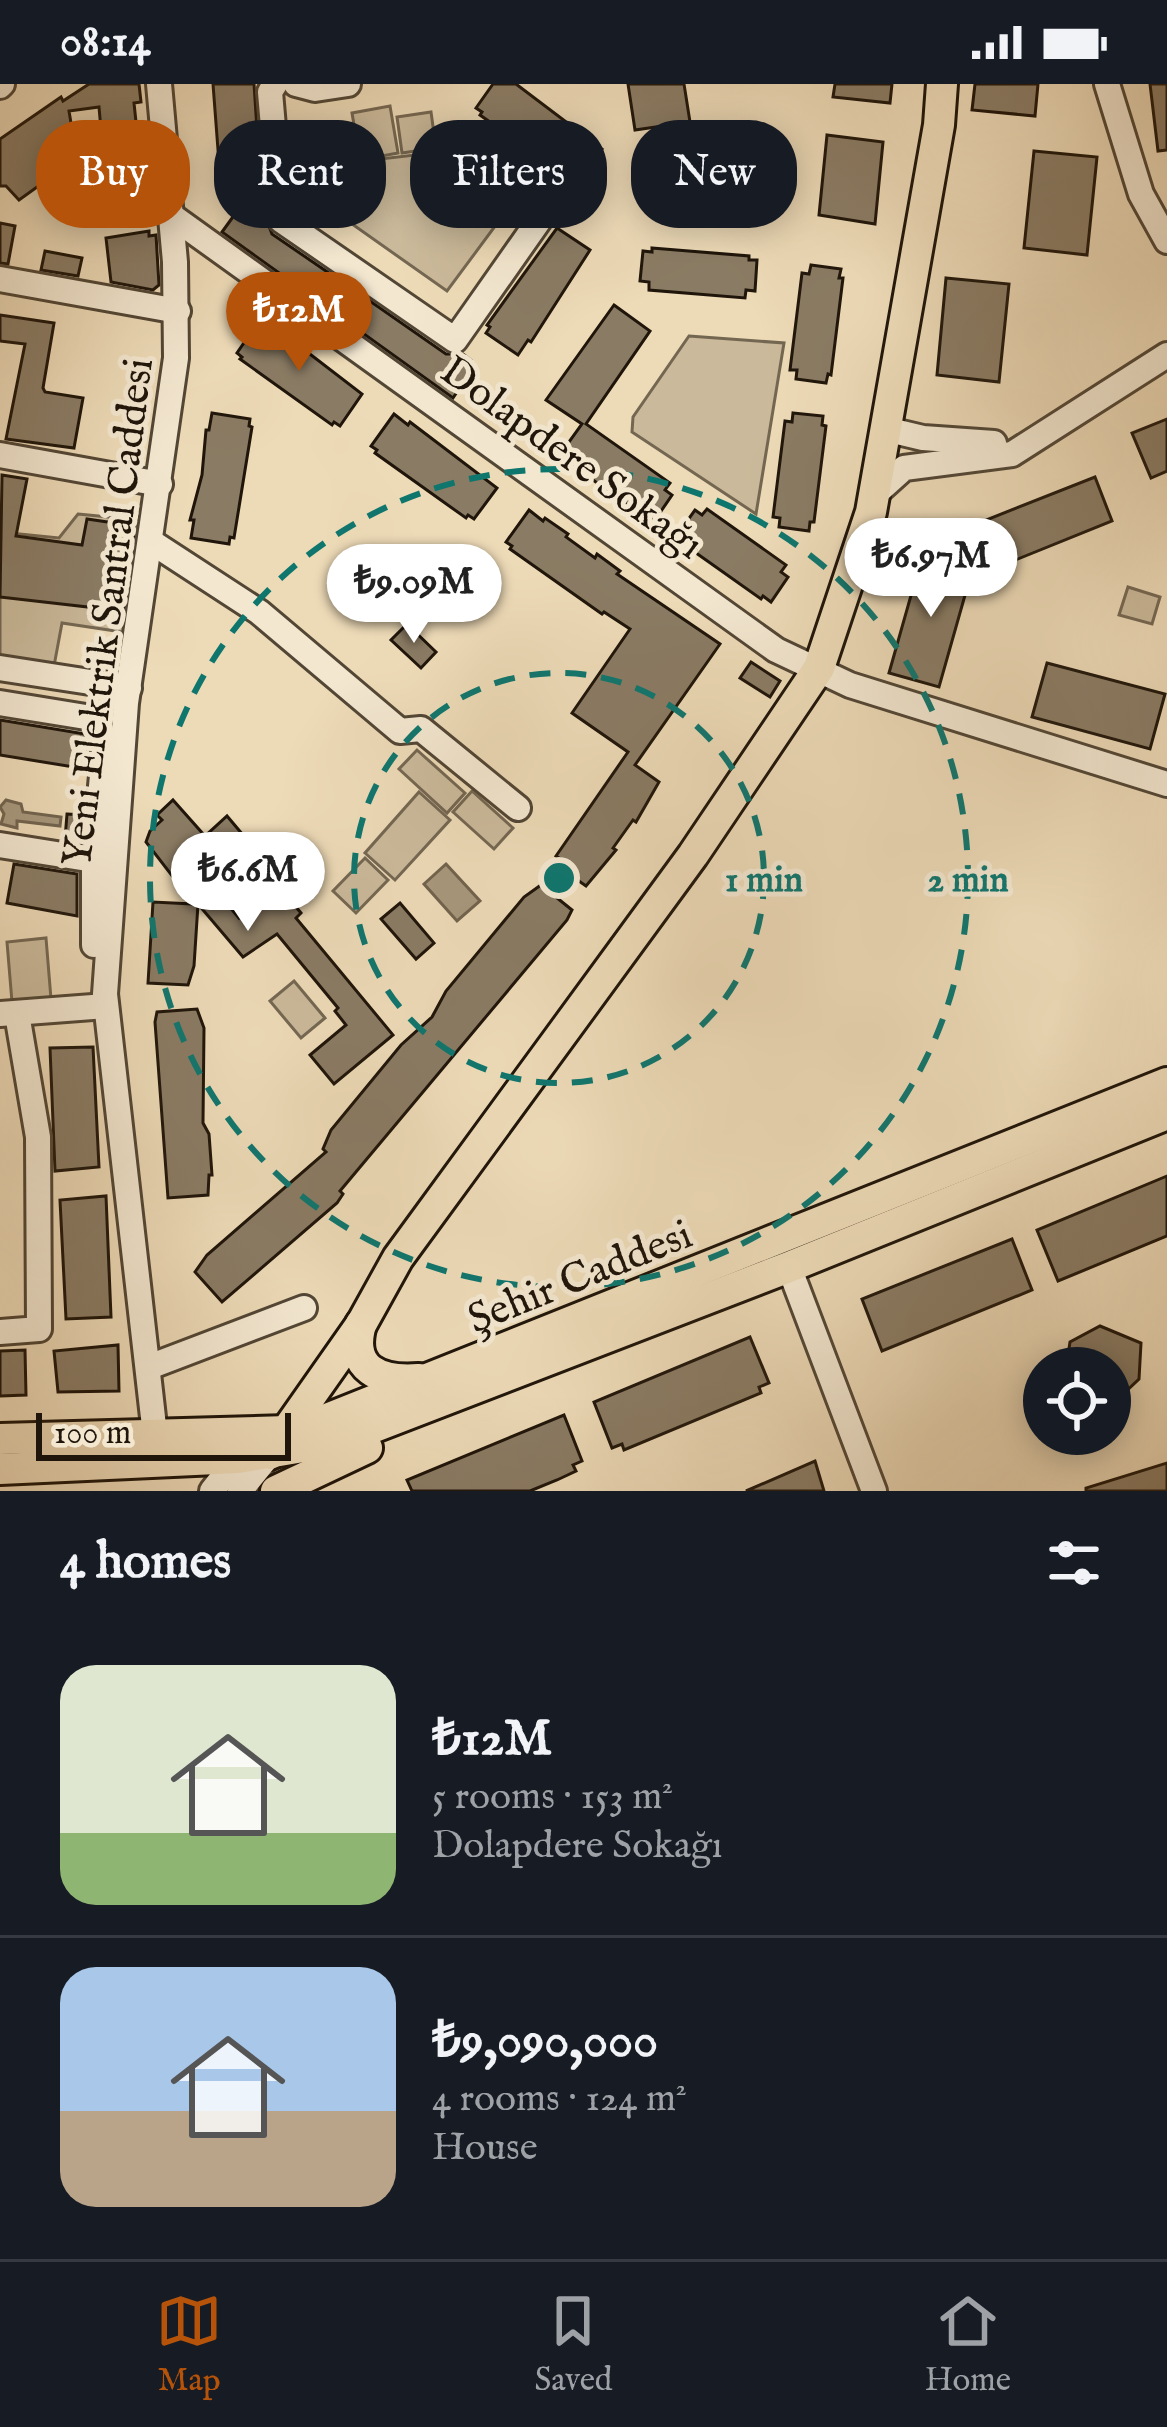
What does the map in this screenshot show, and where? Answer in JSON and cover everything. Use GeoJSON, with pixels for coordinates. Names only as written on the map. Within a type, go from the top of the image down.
{"type":"FeatureCollection","features":[{"type":"Feature","properties":{"kind":"main road"},"geometry":{"type":"LineString","coordinates":[[0,1473],[238,1458],[272,1439],[362,1323],[398,1258],[693,855],[819,668],[874,495],[939,125],[942,84]]}},
{"type":"Feature","properties":{"kind":"main road","name":"Şehir Caddesi"},"geometry":{"type":"LineString","coordinates":[[438,1391],[1167,1083]]}},
{"type":"Feature","properties":{"kind":"main road","name":"Şehir Caddesi"},"geometry":{"type":"LineString","coordinates":[[0,1439],[154,1435],[272,1439],[438,1391],[789,1267],[1167,1114]]}},
{"type":"Feature","properties":{"kind":"main road"},"geometry":{"type":"LineString","coordinates":[[272,1439],[357,1300],[398,1258]]}},
{"type":"Feature","properties":{"kind":"main road"},"geometry":{"type":"LineString","coordinates":[[362,1323],[357,1345],[360,1356],[380,1377],[438,1391]]}},
{"type":"Feature","properties":{"kind":"main road"},"geometry":{"type":"LineString","coordinates":[[276,1491],[386,1439],[438,1391]]}},
{"type":"Feature","properties":{"kind":"main road"},"geometry":{"type":"LineString","coordinates":[[0,1473],[32,1491]]}},
{"type":"Feature","properties":{"kind":"street","name":"Yeni Elektrik Santral Caddesi"},"geometry":{"type":"LineString","coordinates":[[159,84],[162,120]]}},
{"type":"Feature","properties":{"kind":"street"},"geometry":{"type":"LineString","coordinates":[[275,84],[270,92],[281,220],[455,340],[534,228]]}},
{"type":"Feature","properties":{"kind":"street"},"geometry":{"type":"LineString","coordinates":[[296,84],[315,89],[348,84]]}},
{"type":"Feature","properties":{"kind":"street"},"geometry":{"type":"LineString","coordinates":[[1107,84],[1141,194],[1167,241]]}},
{"type":"Feature","properties":{"kind":"street","name":"Yeni Elektrik Santral Caddesi"},"geometry":{"type":"LineString","coordinates":[[154,1435],[100,1006],[128,688],[160,484],[178,310],[170,228]]}},
{"type":"Feature","properties":{"kind":"street","name":"Dolapdere Sokağı"},"geometry":{"type":"LineString","coordinates":[[188,228],[776,650],[850,686],[1167,784]]}},
{"type":"Feature","properties":{"kind":"street"},"geometry":{"type":"LineString","coordinates":[[0,279],[178,310]]}},
{"type":"Feature","properties":{"kind":"street"},"geometry":{"type":"LineString","coordinates":[[885,429],[986,445],[1015,439],[1167,334]]}},
{"type":"Feature","properties":{"kind":"street"},"geometry":{"type":"LineString","coordinates":[[874,495],[904,468],[1012,454],[1167,355]]}},
{"type":"Feature","properties":{"kind":"street"},"geometry":{"type":"LineString","coordinates":[[0,455],[160,484]]}},
{"type":"Feature","properties":{"kind":"street"},"geometry":{"type":"LineString","coordinates":[[150,541],[259,612],[400,731],[421,730],[518,808]]}},
{"type":"Feature","properties":{"kind":"street"},"geometry":{"type":"LineString","coordinates":[[0,668],[128,688]]}},
{"type":"Feature","properties":{"kind":"street"},"geometry":{"type":"LineString","coordinates":[[0,703],[98,719],[105,745],[94,860],[100,1006],[9,1014],[38,1136],[38,1329],[0,1331]]}},
{"type":"Feature","properties":{"kind":"street"},"geometry":{"type":"LineString","coordinates":[[0,845],[94,860]]}},
{"type":"Feature","properties":{"kind":"street"},"geometry":{"type":"LineString","coordinates":[[789,1267],[874,1491]]}},
{"type":"Feature","properties":{"kind":"street"},"geometry":{"type":"LineString","coordinates":[[148,1367],[304,1308]]}},
{"type":"Feature","properties":{"kind":"street"},"geometry":{"type":"LineString","coordinates":[[240,1491],[272,1439]]}},
{"type":"Feature","properties":{"kind":"street"},"geometry":{"type":"LineString","coordinates":[[212,1491],[238,1458]]}},
{"type":"Feature","properties":{"kind":"shaded area"},"geometry":{"type":"Polygon","coordinates":[[[390,106],[398,153],[386,155],[386,120],[353,120],[352,113],[390,106]]]}},
{"type":"Feature","properties":{"kind":"shaded area"},"geometry":{"type":"Polygon","coordinates":[[[431,112],[432,120],[410,120],[410,152],[402,153],[397,117],[431,112]]]}},
{"type":"Feature","properties":{"kind":"shaded area"},"geometry":{"type":"Polygon","coordinates":[[[410,156],[410,228],[494,228],[447,291],[358,228],[386,228],[386,158],[410,156]]]}},
{"type":"Feature","properties":{"kind":"shaded area"},"geometry":{"type":"Polygon","coordinates":[[[689,336],[784,343],[756,514],[632,432],[633,417],[689,336]]]}},
{"type":"Feature","properties":{"kind":"shaded area"},"geometry":{"type":"Polygon","coordinates":[[[78,514],[139,520],[147,527],[129,633],[62,623],[54,666],[0,657],[0,532],[59,538],[78,514]]]}},
{"type":"Feature","properties":{"kind":"shaded area"},"geometry":{"type":"Polygon","coordinates":[[[1128,587],[1160,597],[1152,624],[1119,615],[1128,587]]]}},
{"type":"Feature","properties":{"kind":"shaded area"},"geometry":{"type":"Polygon","coordinates":[[[417,750],[465,793],[447,813],[399,769],[417,750]]]}},
{"type":"Feature","properties":{"kind":"shaded area"},"geometry":{"type":"Polygon","coordinates":[[[472,791],[513,828],[494,849],[453,812],[472,791]]]}},
{"type":"Feature","properties":{"kind":"shaded area"},"geometry":{"type":"Polygon","coordinates":[[[419,792],[450,820],[395,880],[365,853],[419,792]]]}},
{"type":"Feature","properties":{"kind":"shaded area"},"geometry":{"type":"Polygon","coordinates":[[[6,800],[21,804],[23,812],[61,817],[60,826],[1,824],[0,807],[6,800]]]}},
{"type":"Feature","properties":{"kind":"shaded area"},"geometry":{"type":"Polygon","coordinates":[[[365,858],[388,880],[356,913],[333,891],[365,858]]]}},
{"type":"Feature","properties":{"kind":"shaded area"},"geometry":{"type":"Polygon","coordinates":[[[446,864],[480,901],[457,921],[424,884],[446,864]]]}},
{"type":"Feature","properties":{"kind":"shaded area"},"geometry":{"type":"Polygon","coordinates":[[[46,938],[51,999],[12,1002],[7,942],[46,938]]]}},
{"type":"Feature","properties":{"kind":"shaded area"},"geometry":{"type":"Polygon","coordinates":[[[294,981],[325,1018],[301,1038],[270,1001],[294,981]]]}},
{"type":"Feature","properties":{"kind":"building"},"geometry":{"type":"Polygon","coordinates":[[[89,84],[139,84],[141,102],[134,103],[136,120],[100,120],[99,107],[69,111],[70,120],[36,120],[36,188],[19,200],[0,186],[0,139],[61,97],[63,101],[89,84]]]}},
{"type":"Feature","properties":{"kind":"building"},"geometry":{"type":"Polygon","coordinates":[[[213,84],[254,84],[256,120],[216,120],[213,84]]]}},
{"type":"Feature","properties":{"kind":"building"},"geometry":{"type":"Polygon","coordinates":[[[493,84],[516,84],[564,120],[487,120],[476,108],[493,84]]]}},
{"type":"Feature","properties":{"kind":"building"},"geometry":{"type":"Polygon","coordinates":[[[628,84],[684,84],[690,120],[633,120],[628,84]]]}},
{"type":"Feature","properties":{"kind":"building"},"geometry":{"type":"Polygon","coordinates":[[[835,84],[892,84],[890,103],[833,97],[835,84]]]}},
{"type":"Feature","properties":{"kind":"building"},"geometry":{"type":"Polygon","coordinates":[[[975,84],[1038,84],[1035,116],[972,110],[975,84]]]}},
{"type":"Feature","properties":{"kind":"building"},"geometry":{"type":"Polygon","coordinates":[[[1150,84],[1167,84],[1167,150],[1158,151],[1150,84]]]}},
{"type":"Feature","properties":{"kind":"building"},"geometry":{"type":"Polygon","coordinates":[[[827,135],[883,142],[875,224],[819,215],[827,135]]]}},
{"type":"Feature","properties":{"kind":"building"},"geometry":{"type":"Polygon","coordinates":[[[1034,151],[1097,157],[1087,255],[1024,248],[1034,151]]]}},
{"type":"Feature","properties":{"kind":"building"},"geometry":{"type":"Polygon","coordinates":[[[0,223],[15,226],[8,264],[0,263],[0,223]]]}},
{"type":"Feature","properties":{"kind":"building"},"geometry":{"type":"Polygon","coordinates":[[[225,228],[270,228],[342,282],[325,306],[222,232],[225,228]]]}},
{"type":"Feature","properties":{"kind":"building"},"geometry":{"type":"Polygon","coordinates":[[[557,228],[590,250],[518,355],[486,333],[487,325],[557,228]]]}},
{"type":"Feature","properties":{"kind":"building"},"geometry":{"type":"Polygon","coordinates":[[[149,231],[149,236],[156,235],[159,285],[153,290],[111,282],[106,238],[149,231]]]}},
{"type":"Feature","properties":{"kind":"building"},"geometry":{"type":"Polygon","coordinates":[[[652,248],[749,256],[757,260],[755,291],[746,290],[745,298],[649,290],[649,282],[640,281],[643,251],[652,252],[652,248]]]}},
{"type":"Feature","properties":{"kind":"building"},"geometry":{"type":"Polygon","coordinates":[[[45,251],[82,258],[78,276],[41,270],[45,251]]]}},
{"type":"Feature","properties":{"kind":"building"},"geometry":{"type":"Polygon","coordinates":[[[811,265],[841,269],[839,278],[843,278],[831,375],[826,383],[796,379],[797,370],[790,370],[802,273],[809,274],[811,265]]]}},
{"type":"Feature","properties":{"kind":"building"},"geometry":{"type":"Polygon","coordinates":[[[946,278],[1009,284],[999,382],[937,375],[946,278]]]}},
{"type":"Feature","properties":{"kind":"building"},"geometry":{"type":"Polygon","coordinates":[[[367,299],[446,354],[463,354],[471,360],[474,367],[453,398],[350,324],[367,299]]]}},
{"type":"Feature","properties":{"kind":"building"},"geometry":{"type":"Polygon","coordinates":[[[614,305],[650,331],[586,424],[670,483],[665,490],[672,495],[655,520],[648,514],[645,518],[567,461],[561,453],[582,424],[546,400],[614,305]]]}},
{"type":"Feature","properties":{"kind":"building"},"geometry":{"type":"Polygon","coordinates":[[[0,315],[54,323],[43,388],[83,398],[74,448],[6,439],[25,344],[0,341],[0,315]]]}},
{"type":"Feature","properties":{"kind":"building"},"geometry":{"type":"Polygon","coordinates":[[[259,321],[276,328],[362,394],[340,426],[332,425],[240,359],[237,353],[259,321]]]}},
{"type":"Feature","properties":{"kind":"building"},"geometry":{"type":"Polygon","coordinates":[[[212,413],[250,419],[252,427],[234,538],[230,537],[229,544],[191,538],[194,520],[190,520],[212,413]]]}},
{"type":"Feature","properties":{"kind":"building"},"geometry":{"type":"Polygon","coordinates":[[[793,413],[823,416],[826,426],[809,531],[779,527],[780,518],[773,517],[785,421],[792,422],[793,413]]]}},
{"type":"Feature","properties":{"kind":"building"},"geometry":{"type":"Polygon","coordinates":[[[394,414],[497,488],[474,519],[466,518],[375,453],[371,446],[394,414]]]}},
{"type":"Feature","properties":{"kind":"building"},"geometry":{"type":"Polygon","coordinates":[[[1167,419],[1167,471],[1151,478],[1132,433],[1167,419]]]}},
{"type":"Feature","properties":{"kind":"building"},"geometry":{"type":"Polygon","coordinates":[[[2,475],[27,479],[16,536],[82,545],[87,519],[135,526],[123,611],[0,597],[2,475]]]}},
{"type":"Feature","properties":{"kind":"building"},"geometry":{"type":"Polygon","coordinates":[[[1095,477],[1112,521],[1003,565],[986,520],[1095,477]]]}},
{"type":"Feature","properties":{"kind":"building"},"geometry":{"type":"Polygon","coordinates":[[[707,509],[786,565],[781,572],[788,577],[771,602],[682,543],[685,540],[677,535],[695,510],[702,515],[707,509]]]}},
{"type":"Feature","properties":{"kind":"building"},"geometry":{"type":"Polygon","coordinates":[[[529,510],[720,644],[635,765],[659,782],[636,822],[586,886],[555,864],[556,856],[628,752],[572,713],[630,629],[510,549],[506,542],[529,510]]]}},
{"type":"Feature","properties":{"kind":"building"},"geometry":{"type":"Polygon","coordinates":[[[923,553],[973,567],[939,687],[889,673],[923,553]]]}},
{"type":"Feature","properties":{"kind":"building"},"geometry":{"type":"Polygon","coordinates":[[[407,624],[436,652],[421,668],[391,640],[407,624]]]}},
{"type":"Feature","properties":{"kind":"building"},"geometry":{"type":"Polygon","coordinates":[[[751,662],[780,681],[770,697],[740,678],[751,662]]]}},
{"type":"Feature","properties":{"kind":"building"},"geometry":{"type":"Polygon","coordinates":[[[1047,663],[1165,694],[1150,749],[1032,717],[1047,663]]]}},
{"type":"Feature","properties":{"kind":"building"},"geometry":{"type":"Polygon","coordinates":[[[0,720],[85,734],[86,769],[0,755],[0,720]]]}},
{"type":"Feature","properties":{"kind":"building"},"geometry":{"type":"Polygon","coordinates":[[[173,800],[205,836],[227,816],[243,835],[204,876],[239,918],[260,900],[252,891],[270,876],[301,913],[296,918],[393,1035],[334,1084],[310,1055],[346,1025],[335,1011],[338,1008],[277,934],[243,957],[198,904],[194,966],[188,985],[148,983],[153,902],[194,904],[146,842],[162,820],[157,815],[173,800]]]}},
{"type":"Feature","properties":{"kind":"building"},"geometry":{"type":"Polygon","coordinates":[[[67,814],[82,815],[79,841],[65,839],[67,814]]]}},
{"type":"Feature","properties":{"kind":"building"},"geometry":{"type":"Polygon","coordinates":[[[14,864],[77,874],[77,916],[7,903],[14,864]]]}},
{"type":"Feature","properties":{"kind":"building"},"geometry":{"type":"Polygon","coordinates":[[[541,885],[572,910],[567,920],[340,1191],[343,1194],[337,1203],[222,1302],[195,1272],[207,1255],[326,1152],[331,1130],[401,1045],[432,1017],[446,991],[524,897],[541,885]]]}},
{"type":"Feature","properties":{"kind":"building"},"geometry":{"type":"Polygon","coordinates":[[[400,903],[434,943],[416,959],[381,919],[400,903]]]}},
{"type":"Feature","properties":{"kind":"building"},"geometry":{"type":"Polygon","coordinates":[[[197,1009],[204,1028],[203,1123],[209,1134],[212,1175],[208,1195],[168,1198],[155,1022],[157,1012],[197,1009]]]}},
{"type":"Feature","properties":{"kind":"building"},"geometry":{"type":"Polygon","coordinates":[[[93,1047],[99,1167],[55,1171],[50,1048],[93,1047]]]}},
{"type":"Feature","properties":{"kind":"building"},"geometry":{"type":"Polygon","coordinates":[[[1167,1176],[1167,1236],[1058,1281],[1037,1230],[1167,1176]]]}},
{"type":"Feature","properties":{"kind":"building"},"geometry":{"type":"Polygon","coordinates":[[[106,1196],[111,1317],[66,1319],[60,1200],[106,1196]]]}},
{"type":"Feature","properties":{"kind":"building"},"geometry":{"type":"Polygon","coordinates":[[[1012,1239],[1032,1290],[882,1351],[862,1299],[1012,1239]]]}},
{"type":"Feature","properties":{"kind":"building"},"geometry":{"type":"Polygon","coordinates":[[[1100,1326],[1141,1343],[1139,1379],[1131,1387],[1131,1347],[1069,1347],[1070,1342],[1100,1326]]]}},
{"type":"Feature","properties":{"kind":"building"},"geometry":{"type":"Polygon","coordinates":[[[750,1337],[769,1383],[759,1387],[761,1393],[624,1450],[622,1444],[612,1448],[594,1402],[750,1337]]]}},
{"type":"Feature","properties":{"kind":"building"},"geometry":{"type":"Polygon","coordinates":[[[118,1345],[119,1391],[58,1392],[54,1351],[118,1345]]]}},
{"type":"Feature","properties":{"kind":"building"},"geometry":{"type":"Polygon","coordinates":[[[25,1350],[26,1395],[0,1396],[0,1351],[25,1350]]]}},
{"type":"Feature","properties":{"kind":"building"},"geometry":{"type":"Polygon","coordinates":[[[564,1415],[582,1461],[573,1465],[576,1471],[530,1491],[412,1491],[407,1480],[564,1415]]]}},
{"type":"Feature","properties":{"kind":"building"},"geometry":{"type":"Polygon","coordinates":[[[815,1461],[824,1491],[746,1491],[815,1461]]]}},
{"type":"Feature","properties":{"kind":"building"},"geometry":{"type":"Polygon","coordinates":[[[1167,1463],[1167,1491],[1086,1491],[1086,1488],[1167,1463]]]}}]}
